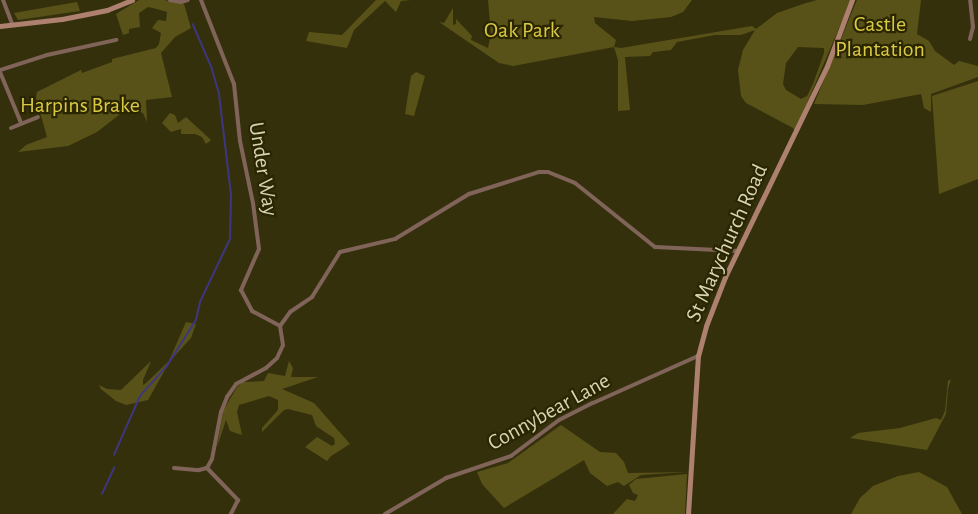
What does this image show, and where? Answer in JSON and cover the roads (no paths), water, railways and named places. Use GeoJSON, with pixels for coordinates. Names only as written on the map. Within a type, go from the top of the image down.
{"type":"FeatureCollection","features":[{"type":"Feature","properties":{"kind":"street"},"geometry":{"type":"LineString","coordinates":[[3,0],[12,25]]}},
{"type":"Feature","properties":{"kind":"street"},"geometry":{"type":"LineString","coordinates":[[0,26],[93,13],[132,0]]}},
{"type":"Feature","properties":{"kind":"street"},"geometry":{"type":"LineString","coordinates":[[170,0],[181,2],[188,0]]}},
{"type":"Feature","properties":{"kind":"street","name":"Under Way"},"geometry":{"type":"LineString","coordinates":[[201,0],[234,84],[240,141],[253,203],[259,249],[241,290],[252,311],[280,326]]}},
{"type":"Feature","properties":{"kind":"street","name":"St Marychurch Road"},"geometry":{"type":"LineString","coordinates":[[688,514],[698,356],[712,310],[813,96],[852,0]]}},
{"type":"Feature","properties":{"kind":"street"},"geometry":{"type":"LineString","coordinates":[[970,0],[973,27],[970,39]]}},
{"type":"Feature","properties":{"kind":"street"},"geometry":{"type":"LineString","coordinates":[[21,123],[0,71],[47,55],[116,39]]}},
{"type":"Feature","properties":{"kind":"street"},"geometry":{"type":"LineString","coordinates":[[11,128],[38,117]]}},
{"type":"Feature","properties":{"kind":"street"},"geometry":{"type":"LineString","coordinates":[[207,468],[212,459],[221,412],[227,398],[236,384],[266,368],[278,358],[283,345],[280,326],[290,312],[312,297],[340,252],[395,239],[470,194],[539,172],[548,172],[575,183],[625,220],[652,245],[738,251]]}},
{"type":"Feature","properties":{"kind":"street","name":"Connybear Lane"},"geometry":{"type":"LineString","coordinates":[[385,514],[446,478],[511,456],[559,420],[698,356]]}},
{"type":"Feature","properties":{"kind":"street"},"geometry":{"type":"LineString","coordinates":[[174,468],[207,468],[238,500],[231,514]]}},
{"type":"Feature","properties":{"kind":"waterway"},"geometry":{"type":"LineString","coordinates":[[114,455],[140,396],[167,366],[196,320],[200,302],[230,239],[231,195],[219,94],[212,69],[193,25]]}},
{"type":"Feature","properties":{"kind":"waterway"},"geometry":{"type":"LineString","coordinates":[[102,494],[114,468]]}},
{"type":"Feature","properties":{"kind":"park label","name":"Oak Park"},"geometry":{"type":"Point","coordinates":[522,31]}},
{"type":"Feature","properties":{"kind":"park label","name":"Castle Plantation"},"geometry":{"type":"Point","coordinates":[880,36]}},
{"type":"Feature","properties":{"kind":"park label","name":"Harpins Brake"},"geometry":{"type":"Point","coordinates":[80,106]}}]}
